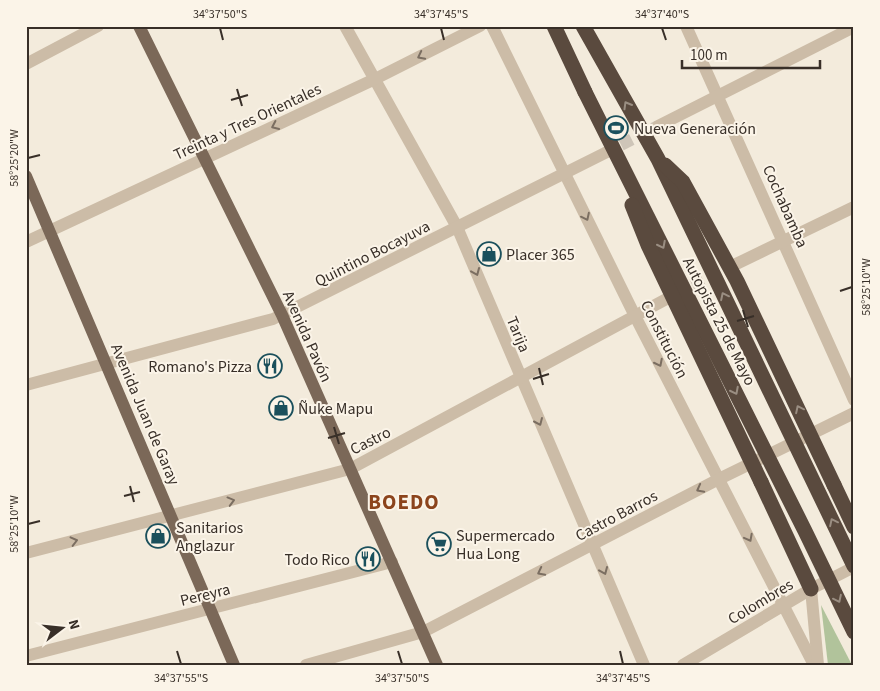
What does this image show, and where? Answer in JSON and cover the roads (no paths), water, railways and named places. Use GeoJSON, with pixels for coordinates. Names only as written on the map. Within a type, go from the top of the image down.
{"type":"FeatureCollection","features":[{"type":"Feature","properties":{"kind":"highway","name":"Autopista 25 de Mayo"},"geometry":{"type":"LineString","coordinates":[[554,26],[806,531],[854,632]]}},
{"type":"Feature","properties":{"kind":"highway","name":"Autopista 25 de Mayo"},"geometry":{"type":"LineString","coordinates":[[583,26],[658,159],[854,566]]}},
{"type":"Feature","properties":{"kind":"highway"},"geometry":{"type":"LineString","coordinates":[[586,92],[648,245],[811,589]]}},
{"type":"Feature","properties":{"kind":"highway"},"geometry":{"type":"LineString","coordinates":[[658,159],[682,182],[737,281],[854,526]]}},
{"type":"Feature","properties":{"kind":"main road","name":"Avenida Pavón"},"geometry":{"type":"LineString","coordinates":[[139,26],[282,315],[437,665]]}},
{"type":"Feature","properties":{"kind":"main road","name":"Avenida Juan de Garay"},"geometry":{"type":"LineString","coordinates":[[26,176],[234,665]]}},
{"type":"Feature","properties":{"kind":"street"},"geometry":{"type":"LineString","coordinates":[[26,64],[98,26]]}},
{"type":"Feature","properties":{"kind":"street","name":"Tarija"},"geometry":{"type":"LineString","coordinates":[[345,26],[457,227],[519,377],[644,665]]}},
{"type":"Feature","properties":{"kind":"street","name":"Treinta y Tres Orientales"},"geometry":{"type":"LineString","coordinates":[[26,242],[375,79],[480,26]]}},
{"type":"Feature","properties":{"kind":"street","name":"Constitución"},"geometry":{"type":"LineString","coordinates":[[492,26],[634,314],[814,665]]}},
{"type":"Feature","properties":{"kind":"street","name":"Cochabamba"},"geometry":{"type":"LineString","coordinates":[[686,26],[784,240],[854,400]]}},
{"type":"Feature","properties":{"kind":"street"},"geometry":{"type":"LineString","coordinates":[[658,126],[854,27]]}},
{"type":"Feature","properties":{"kind":"street","name":"Quintino Bocayuva"},"geometry":{"type":"LineString","coordinates":[[26,386],[263,322],[282,315],[605,153]]}},
{"type":"Feature","properties":{"kind":"street"},"geometry":{"type":"LineString","coordinates":[[734,265],[854,207]]}},
{"type":"Feature","properties":{"kind":"street","name":"Castro"},"geometry":{"type":"LineString","coordinates":[[26,553],[350,469],[634,314],[672,296]]}},
{"type":"Feature","properties":{"kind":"street","name":"Castro Barros"},"geometry":{"type":"LineString","coordinates":[[306,665],[422,632],[854,413]]}},
{"type":"Feature","properties":{"kind":"street","name":"Pereyra"},"geometry":{"type":"LineString","coordinates":[[26,656],[392,562]]}},
{"type":"Feature","properties":{"kind":"street","name":"Colombres"},"geometry":{"type":"LineString","coordinates":[[683,665],[811,589],[854,566]]}},
{"type":"Feature","properties":{"kind":"street"},"geometry":{"type":"LineString","coordinates":[[811,589],[818,665]]}},
{"type":"Feature","properties":{"kind":"tunnel"},"geometry":{"type":"LineString","coordinates":[[605,153],[658,126]]}},
{"type":"Feature","properties":{"kind":"tunnel"},"geometry":{"type":"LineString","coordinates":[[676,293],[734,265]]}},
{"type":"Feature","properties":{"kind":"place","name":"Nueva Generación"},"geometry":{"type":"Point","coordinates":[616,128]}},
{"type":"Feature","properties":{"kind":"place","name":"Placer 365"},"geometry":{"type":"Point","coordinates":[489,254]}},
{"type":"Feature","properties":{"kind":"place","name":"Romano's Pizza"},"geometry":{"type":"Point","coordinates":[270,366]}},
{"type":"Feature","properties":{"kind":"place","name":"Ñuke Mapu"},"geometry":{"type":"Point","coordinates":[281,408]}},
{"type":"Feature","properties":{"kind":"place","name":"Sanitarios Anglazur"},"geometry":{"type":"Point","coordinates":[158,536]}},
{"type":"Feature","properties":{"kind":"place","name":"Supermercado Hua Long"},"geometry":{"type":"Point","coordinates":[439,544]}},
{"type":"Feature","properties":{"kind":"place","name":"Todo Rico"},"geometry":{"type":"Point","coordinates":[368,559]}},
{"type":"Feature","properties":{"kind":"district","name":"BOEDO"},"geometry":{"type":"Point","coordinates":[404,502]}}]}
